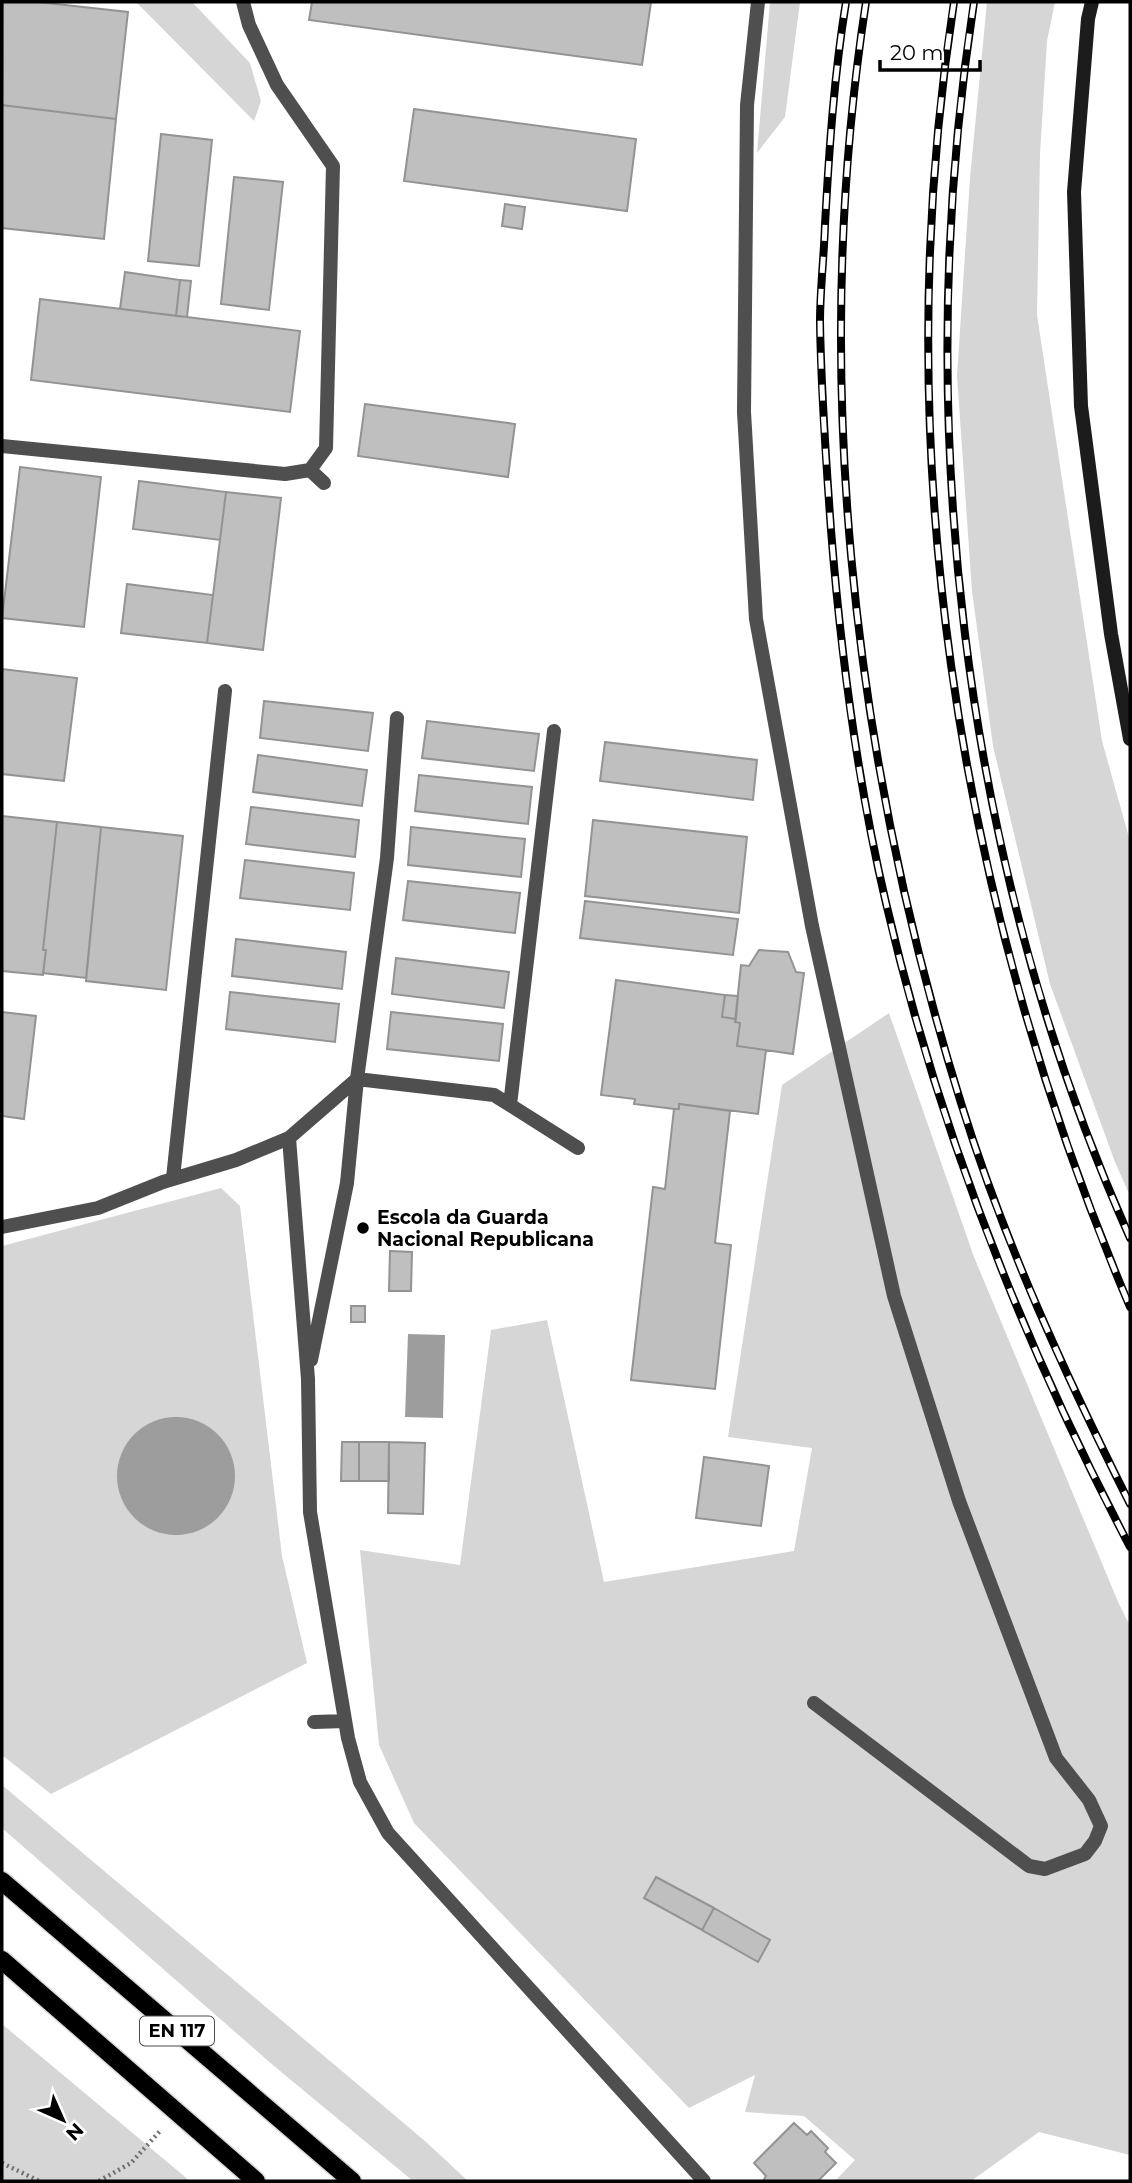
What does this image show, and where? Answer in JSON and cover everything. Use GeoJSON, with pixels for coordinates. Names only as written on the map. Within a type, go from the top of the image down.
{"type":"FeatureCollection","features":[{"type":"Feature","properties":{"kind":"main road","name":"EN 117"},"geometry":{"type":"LineString","coordinates":[[2,1881],[352,2181]]}},
{"type":"Feature","properties":{"kind":"main road","name":"EN 117"},"geometry":{"type":"LineString","coordinates":[[2,1959],[256,2181]]}},
{"type":"Feature","properties":{"kind":"street"},"geometry":{"type":"LineString","coordinates":[[1092,2],[1088,19],[1074,192],[1081,406],[1111,634],[1130,739]]}},
{"type":"Feature","properties":{"kind":"lane"},"geometry":{"type":"LineString","coordinates":[[2,446],[285,474],[310,470],[326,448],[333,166],[277,85],[249,25],[243,2]]}},
{"type":"Feature","properties":{"kind":"lane"},"geometry":{"type":"LineString","coordinates":[[758,2],[747,105],[744,412],[756,619],[804,886],[894,1296],[959,1501],[1056,1758],[1089,1800],[1101,1826],[1095,1841],[1085,1854],[1045,1870],[1029,1866],[814,1703]]}},
{"type":"Feature","properties":{"kind":"lane"},"geometry":{"type":"LineString","coordinates":[[310,470],[324,484]]}},
{"type":"Feature","properties":{"kind":"lane"},"geometry":{"type":"LineString","coordinates":[[173,1178],[225,691]]}},
{"type":"Feature","properties":{"kind":"lane"},"geometry":{"type":"LineString","coordinates":[[308,1379],[346,1183],[357,1079],[387,858],[397,718]]}},
{"type":"Feature","properties":{"kind":"lane"},"geometry":{"type":"LineString","coordinates":[[510,1105],[554,731]]}},
{"type":"Feature","properties":{"kind":"lane"},"geometry":{"type":"LineString","coordinates":[[2,1227],[98,1208],[173,1178],[236,1160],[289,1138],[357,1079],[494,1095],[578,1148]]}},
{"type":"Feature","properties":{"kind":"lane"},"geometry":{"type":"LineString","coordinates":[[289,1138],[308,1379],[310,1512],[345,1721],[360,1782],[387,1833],[704,2181]]}},
{"type":"Feature","properties":{"kind":"lane"},"geometry":{"type":"LineString","coordinates":[[314,1722],[345,1721]]}},
{"type":"Feature","properties":{"kind":"path"},"geometry":{"type":"LineString","coordinates":[[99,2181],[131,2163],[177,2112]]}},
{"type":"Feature","properties":{"kind":"path"},"geometry":{"type":"LineString","coordinates":[[2,2163],[39,2181]]}},
{"type":"Feature","properties":{"kind":"shaded area"},"geometry":{"type":"Polygon","coordinates":[[[136,2],[192,2],[250,63],[261,101],[254,121],[136,2]]]}},
{"type":"Feature","properties":{"kind":"shaded area"},"geometry":{"type":"Polygon","coordinates":[[[770,2],[800,2],[785,117],[757,153],[770,2]]]}},
{"type":"Feature","properties":{"kind":"shaded area"},"geometry":{"type":"Polygon","coordinates":[[[987,2],[1055,2],[1047,41],[1040,154],[1037,315],[1102,741],[1130,841],[1130,1196],[1050,984],[993,746],[972,591],[957,376],[970,178],[987,2]]]}},
{"type":"Feature","properties":{"kind":"shaded area"},"geometry":{"type":"Polygon","coordinates":[[[889,1013],[974,1257],[1130,1626],[1130,2155],[1039,2132],[971,2181],[835,2181],[855,2160],[804,2116],[745,2112],[755,2075],[689,2108],[414,1823],[379,1745],[360,1550],[460,1565],[491,1330],[547,1320],[604,1582],[794,1551],[812,1448],[728,1437],[782,1085],[889,1013]]]}},
{"type":"Feature","properties":{"kind":"shaded area"},"geometry":{"type":"Polygon","coordinates":[[[221,1188],[240,1206],[282,1556],[307,1663],[51,1794],[2,1755],[2,1246],[221,1188]]]}},
{"type":"Feature","properties":{"kind":"shaded area"},"geometry":{"type":"Polygon","coordinates":[[[408,1334],[445,1335],[443,1418],[405,1417],[408,1334]]]}},
{"type":"Feature","properties":{"kind":"shaded area"},"geometry":{"type":"Polygon","coordinates":[[[176,1417],[199,1421],[218,1434],[231,1453],[235,1476],[231,1499],[218,1518],[199,1531],[176,1535],[153,1531],[134,1518],[121,1499],[117,1476],[121,1453],[134,1434],[153,1421],[176,1417]]]}},
{"type":"Feature","properties":{"kind":"shaded area"},"geometry":{"type":"Polygon","coordinates":[[[2,1785],[425,2141],[468,2181],[413,2181],[274,2066],[2,1828],[2,1785]]]}},
{"type":"Feature","properties":{"kind":"shaded area"},"geometry":{"type":"Polygon","coordinates":[[[2,2024],[190,2181],[2,2181],[2,2024]]]}},
{"type":"Feature","properties":{"kind":"building"},"geometry":{"type":"Polygon","coordinates":[[[3,2],[38,2],[128,12],[116,119],[2,105],[3,2]]]}},
{"type":"Feature","properties":{"kind":"building"},"geometry":{"type":"Polygon","coordinates":[[[312,2],[651,2],[642,65],[309,20],[312,2]]]}},
{"type":"Feature","properties":{"kind":"building"},"geometry":{"type":"Polygon","coordinates":[[[2,105],[116,119],[104,239],[2,228],[2,105]]]}},
{"type":"Feature","properties":{"kind":"building"},"geometry":{"type":"Polygon","coordinates":[[[414,109],[636,139],[627,211],[404,181],[414,109]]]}},
{"type":"Feature","properties":{"kind":"building"},"geometry":{"type":"Polygon","coordinates":[[[161,134],[212,140],[199,266],[148,261],[161,134]]]}},
{"type":"Feature","properties":{"kind":"building"},"geometry":{"type":"Polygon","coordinates":[[[234,177],[283,182],[269,310],[221,304],[234,177]]]}},
{"type":"Feature","properties":{"kind":"building"},"geometry":{"type":"Polygon","coordinates":[[[505,204],[525,207],[522,229],[502,226],[505,204]]]}},
{"type":"Feature","properties":{"kind":"building"},"geometry":{"type":"Polygon","coordinates":[[[125,272],[180,280],[176,316],[120,309],[125,272]]]}},
{"type":"Feature","properties":{"kind":"building"},"geometry":{"type":"Polygon","coordinates":[[[180,280],[191,281],[187,317],[176,316],[180,280]]]}},
{"type":"Feature","properties":{"kind":"building"},"geometry":{"type":"Polygon","coordinates":[[[40,299],[300,331],[290,412],[31,380],[40,299]]]}},
{"type":"Feature","properties":{"kind":"building"},"geometry":{"type":"Polygon","coordinates":[[[365,404],[515,424],[508,477],[358,456],[365,404]]]}},
{"type":"Feature","properties":{"kind":"building"},"geometry":{"type":"Polygon","coordinates":[[[20,467],[101,477],[84,627],[2,618],[20,467]]]}},
{"type":"Feature","properties":{"kind":"building"},"geometry":{"type":"Polygon","coordinates":[[[139,481],[226,492],[220,540],[133,529],[139,481]]]}},
{"type":"Feature","properties":{"kind":"building"},"geometry":{"type":"Polygon","coordinates":[[[226,492],[281,498],[263,650],[207,643],[226,492]]]}},
{"type":"Feature","properties":{"kind":"building"},"geometry":{"type":"Polygon","coordinates":[[[127,584],[213,595],[207,643],[121,633],[127,584]]]}},
{"type":"Feature","properties":{"kind":"building"},"geometry":{"type":"Polygon","coordinates":[[[2,669],[77,678],[64,781],[2,774],[2,669]]]}},
{"type":"Feature","properties":{"kind":"building"},"geometry":{"type":"Polygon","coordinates":[[[264,701],[373,713],[368,751],[260,738],[264,701]]]}},
{"type":"Feature","properties":{"kind":"building"},"geometry":{"type":"Polygon","coordinates":[[[427,721],[539,734],[534,771],[422,758],[427,721]]]}},
{"type":"Feature","properties":{"kind":"building"},"geometry":{"type":"Polygon","coordinates":[[[605,742],[757,760],[753,800],[600,781],[605,742]]]}},
{"type":"Feature","properties":{"kind":"building"},"geometry":{"type":"Polygon","coordinates":[[[258,755],[367,770],[362,806],[253,792],[258,755]]]}},
{"type":"Feature","properties":{"kind":"building"},"geometry":{"type":"Polygon","coordinates":[[[419,775],[532,787],[528,824],[415,811],[419,775]]]}},
{"type":"Feature","properties":{"kind":"building"},"geometry":{"type":"Polygon","coordinates":[[[251,807],[359,820],[355,857],[246,844],[251,807]]]}},
{"type":"Feature","properties":{"kind":"building"},"geometry":{"type":"Polygon","coordinates":[[[2,816],[57,822],[43,950],[46,950],[43,975],[2,971],[2,816]]]}},
{"type":"Feature","properties":{"kind":"building"},"geometry":{"type":"Polygon","coordinates":[[[593,820],[747,837],[739,913],[585,896],[593,820]]]}},
{"type":"Feature","properties":{"kind":"building"},"geometry":{"type":"Polygon","coordinates":[[[57,822],[101,827],[86,978],[43,973],[46,950],[43,950],[57,822]]]}},
{"type":"Feature","properties":{"kind":"building"},"geometry":{"type":"Polygon","coordinates":[[[101,827],[183,836],[166,990],[86,981],[101,827]]]}},
{"type":"Feature","properties":{"kind":"building"},"geometry":{"type":"Polygon","coordinates":[[[411,827],[525,839],[521,877],[408,865],[411,827]]]}},
{"type":"Feature","properties":{"kind":"building"},"geometry":{"type":"Polygon","coordinates":[[[245,860],[354,873],[350,910],[240,898],[245,860]]]}},
{"type":"Feature","properties":{"kind":"building"},"geometry":{"type":"Polygon","coordinates":[[[408,881],[520,893],[515,933],[403,920],[408,881]]]}},
{"type":"Feature","properties":{"kind":"building"},"geometry":{"type":"Polygon","coordinates":[[[585,901],[738,919],[733,955],[580,938],[585,901]]]}},
{"type":"Feature","properties":{"kind":"building"},"geometry":{"type":"Polygon","coordinates":[[[236,939],[346,952],[342,989],[232,976],[236,939]]]}},
{"type":"Feature","properties":{"kind":"building"},"geometry":{"type":"Polygon","coordinates":[[[759,950],[788,952],[796,972],[804,973],[793,1054],[737,1046],[740,1023],[735,1022],[741,965],[749,966],[759,950]]]}},
{"type":"Feature","properties":{"kind":"building"},"geometry":{"type":"Polygon","coordinates":[[[396,958],[509,972],[504,1008],[392,994],[396,958]]]}},
{"type":"Feature","properties":{"kind":"building"},"geometry":{"type":"Polygon","coordinates":[[[616,980],[725,995],[722,1017],[736,1019],[735,1022],[740,1023],[737,1046],[766,1050],[758,1114],[679,1104],[679,1109],[674,1109],[634,1104],[635,1099],[601,1095],[616,980]]]}},
{"type":"Feature","properties":{"kind":"building"},"geometry":{"type":"Polygon","coordinates":[[[230,992],[339,1004],[335,1042],[226,1029],[230,992]]]}},
{"type":"Feature","properties":{"kind":"building"},"geometry":{"type":"Polygon","coordinates":[[[725,995],[738,996],[736,1019],[722,1017],[725,995]]]}},
{"type":"Feature","properties":{"kind":"building"},"geometry":{"type":"Polygon","coordinates":[[[2,1012],[36,1016],[24,1119],[2,1116],[2,1012]]]}},
{"type":"Feature","properties":{"kind":"building"},"geometry":{"type":"Polygon","coordinates":[[[391,1012],[503,1024],[499,1061],[387,1049],[391,1012]]]}},
{"type":"Feature","properties":{"kind":"building"},"geometry":{"type":"Polygon","coordinates":[[[679,1104],[730,1111],[715,1243],[731,1245],[715,1389],[631,1380],[653,1187],[665,1189],[674,1109],[679,1109],[679,1104]]]}},
{"type":"Feature","properties":{"kind":"building"},"geometry":{"type":"Polygon","coordinates":[[[390,1251],[412,1252],[411,1291],[389,1291],[390,1251]]]}},
{"type":"Feature","properties":{"kind":"building"},"geometry":{"type":"Polygon","coordinates":[[[351,1306],[365,1306],[365,1322],[351,1322],[351,1306]]]}},
{"type":"Feature","properties":{"kind":"building"},"geometry":{"type":"Polygon","coordinates":[[[342,1442],[359,1442],[359,1481],[341,1481],[342,1442]]]}},
{"type":"Feature","properties":{"kind":"building"},"geometry":{"type":"Polygon","coordinates":[[[359,1442],[389,1442],[389,1481],[359,1481],[359,1442]]]}},
{"type":"Feature","properties":{"kind":"building"},"geometry":{"type":"Polygon","coordinates":[[[389,1442],[425,1443],[423,1514],[388,1513],[389,1442]]]}},
{"type":"Feature","properties":{"kind":"building"},"geometry":{"type":"Polygon","coordinates":[[[704,1457],[769,1466],[761,1526],[696,1518],[704,1457]]]}},
{"type":"Feature","properties":{"kind":"building"},"geometry":{"type":"Polygon","coordinates":[[[656,1877],[714,1908],[702,1930],[644,1898],[656,1877]]]}},
{"type":"Feature","properties":{"kind":"building"},"geometry":{"type":"Polygon","coordinates":[[[714,1908],[770,1940],[758,1962],[702,1930],[714,1908]]]}},
{"type":"Feature","properties":{"kind":"building"},"geometry":{"type":"Polygon","coordinates":[[[794,2123],[807,2135],[811,2131],[828,2148],[825,2152],[836,2163],[818,2181],[763,2181],[766,2176],[754,2163],[794,2123]]]}},
{"type":"Feature","properties":{"kind":"railway"},"geometry":{"type":"LineString","coordinates":[[846,2],[830,141],[820,322],[835,577],[851,718],[867,811],[907,987],[958,1152],[1019,1313],[1054,1392],[1130,1547]]}},
{"type":"Feature","properties":{"kind":"railway"},"geometry":{"type":"LineString","coordinates":[[866,2],[849,140],[842,279],[842,418],[851,557],[868,696],[892,834],[923,970],[961,1103],[996,1206],[1037,1307],[1130,1504]]}},
{"type":"Feature","properties":{"kind":"railway"},"geometry":{"type":"LineString","coordinates":[[954,2],[935,168],[928,334],[934,501],[951,666],[980,831],[1020,993],[1070,1152],[1130,1307]]}},
{"type":"Feature","properties":{"kind":"railway"},"geometry":{"type":"LineString","coordinates":[[974,2],[956,157],[948,315],[951,473],[965,631],[989,788],[1025,942],[1072,1093],[1130,1238]]}},
{"type":"Feature","properties":{"kind":"place","name":"Escola da Guarda Nacional Republicana"},"geometry":{"type":"Point","coordinates":[363,1228]}}]}
